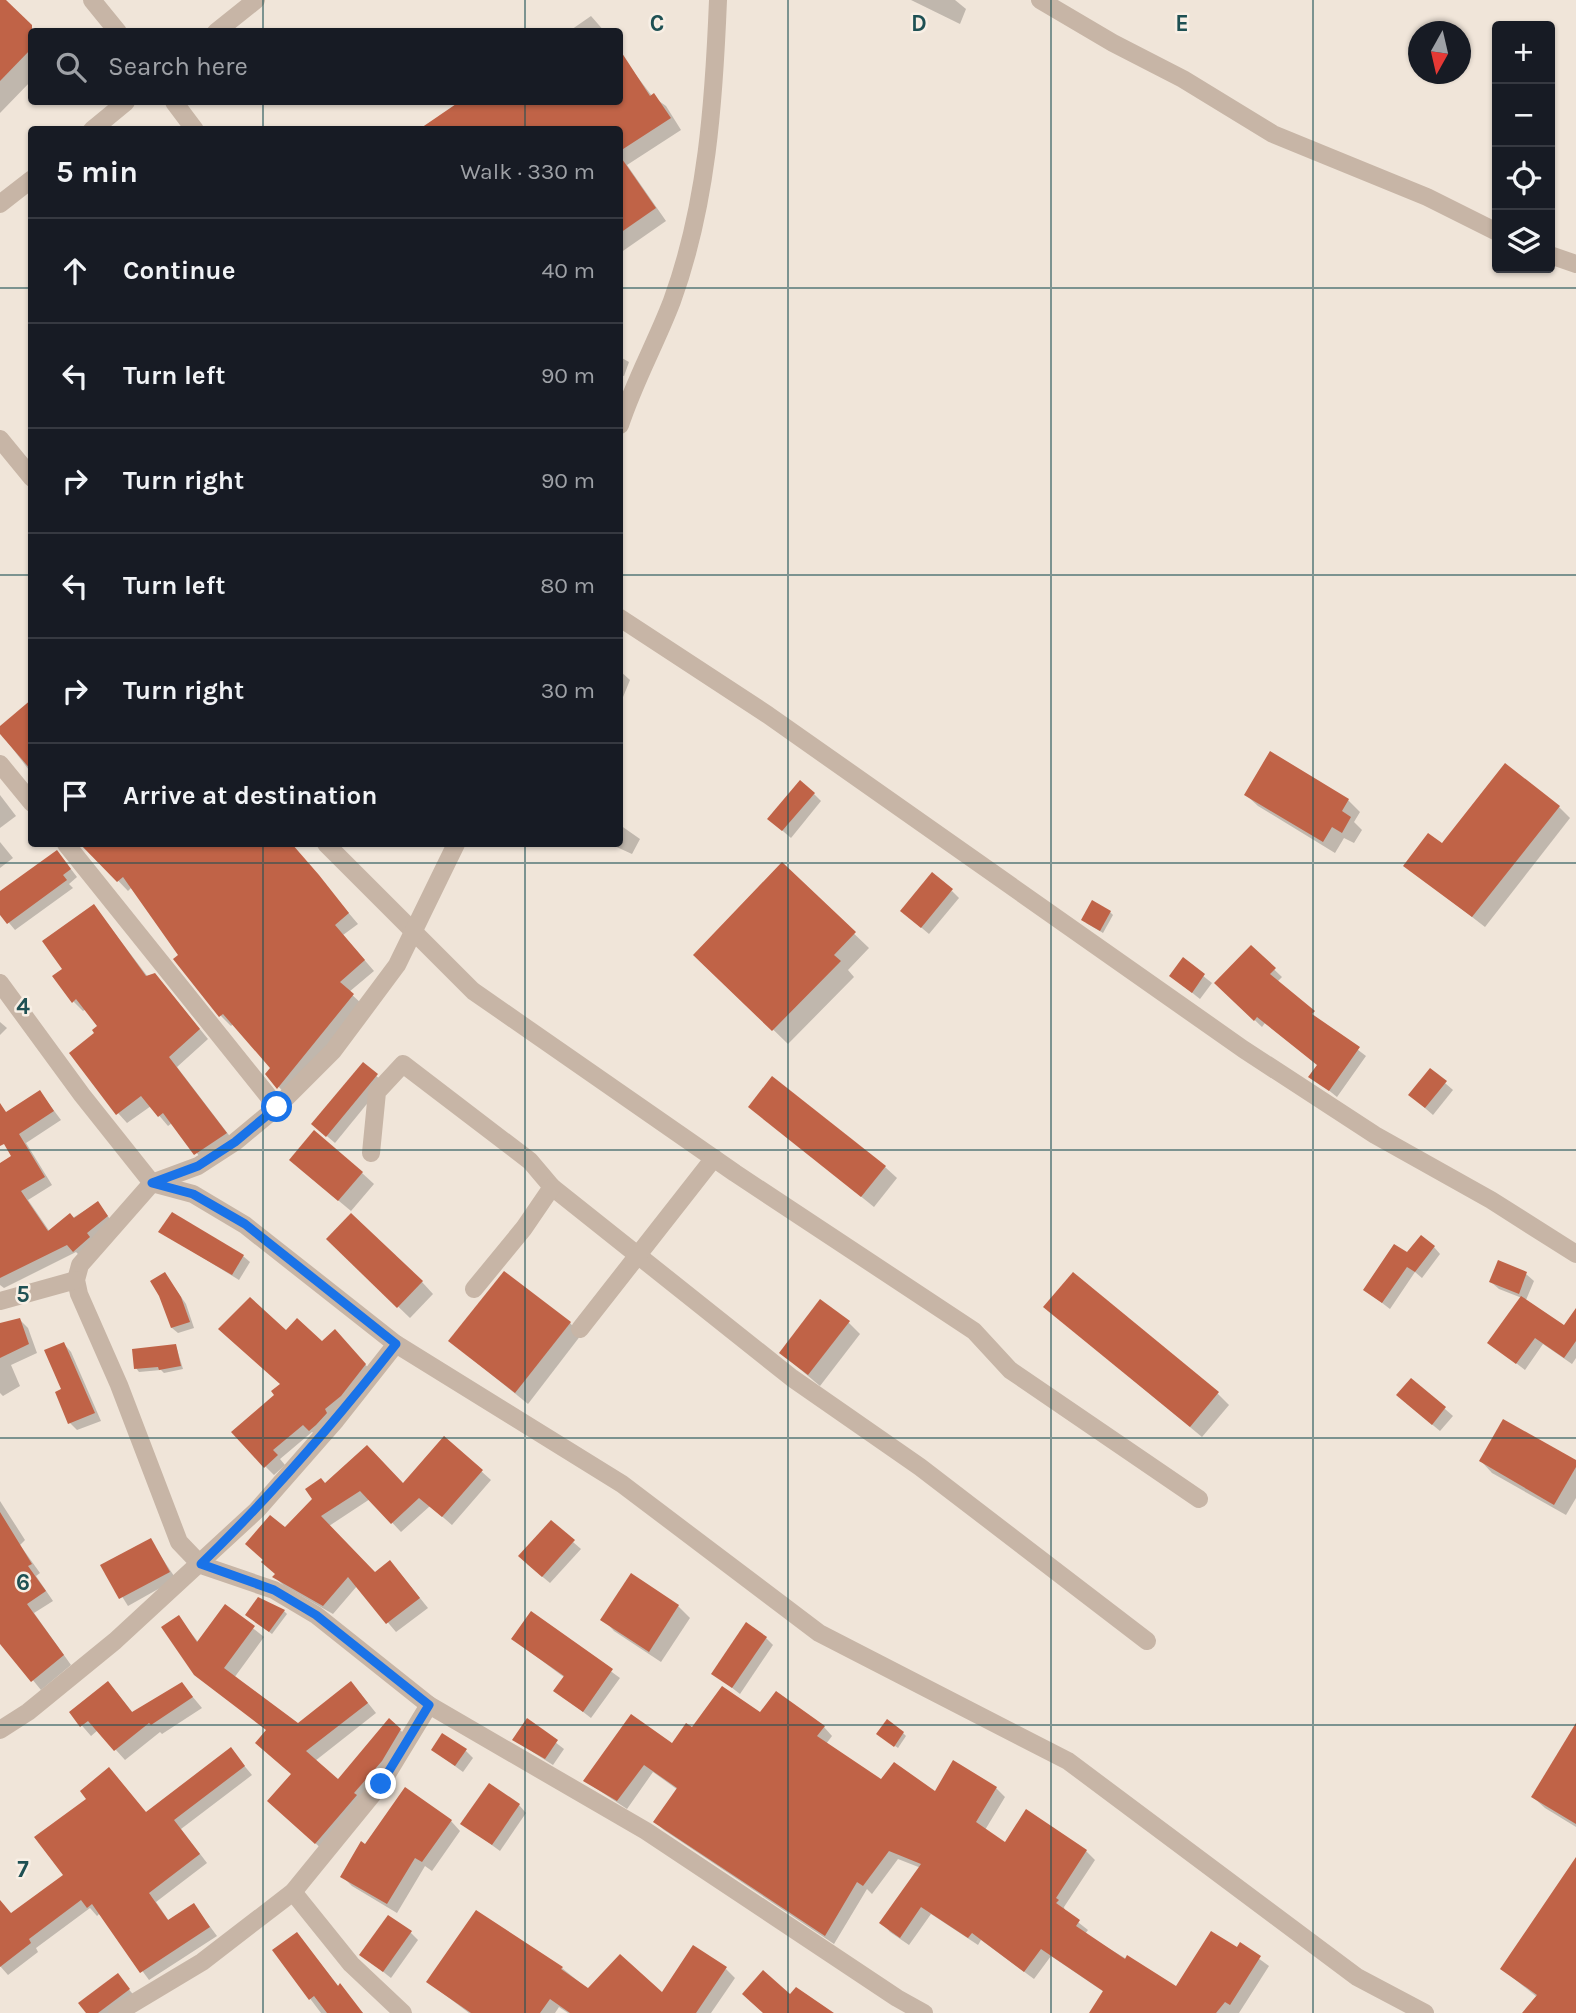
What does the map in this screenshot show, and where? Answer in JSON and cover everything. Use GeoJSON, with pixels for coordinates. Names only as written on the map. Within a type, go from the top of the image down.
{"type":"FeatureCollection","features":[{"type":"Feature","properties":{"kind":"street"},"geometry":{"type":"LineString","coordinates":[[92,0],[115,28]]}},
{"type":"Feature","properties":{"kind":"street"},"geometry":{"type":"LineString","coordinates":[[221,28],[257,0]]}},
{"type":"Feature","properties":{"kind":"street"},"geometry":{"type":"LineString","coordinates":[[623,418],[672,300],[699,201],[714,82],[718,0]]}},
{"type":"Feature","properties":{"kind":"street"},"geometry":{"type":"LineString","coordinates":[[1040,0],[1113,43],[1183,79],[1273,134],[1407,189],[1492,230]]}},
{"type":"Feature","properties":{"kind":"street"},"geometry":{"type":"LineString","coordinates":[[97,126],[122,105]]}},
{"type":"Feature","properties":{"kind":"street"},"geometry":{"type":"LineString","coordinates":[[176,105],[192,126]]}},
{"type":"Feature","properties":{"kind":"street"},"geometry":{"type":"LineString","coordinates":[[0,204],[28,182]]}},
{"type":"Feature","properties":{"kind":"street"},"geometry":{"type":"LineString","coordinates":[[1555,257],[1576,264]]}},
{"type":"Feature","properties":{"kind":"street"},"geometry":{"type":"LineString","coordinates":[[0,439],[28,473]]}},
{"type":"Feature","properties":{"kind":"street"},"geometry":{"type":"LineString","coordinates":[[623,620],[768,715],[1243,1049],[1376,1135],[1491,1200],[1576,1254]]}},
{"type":"Feature","properties":{"kind":"street"},"geometry":{"type":"LineString","coordinates":[[0,764],[28,798]]}},
{"type":"Feature","properties":{"kind":"street"},"geometry":{"type":"LineString","coordinates":[[68,847],[277,1107]]}},
{"type":"Feature","properties":{"kind":"street"},"geometry":{"type":"LineString","coordinates":[[329,847],[473,991],[714,1158],[974,1331],[1010,1370],[1199,1499]]}},
{"type":"Feature","properties":{"kind":"street"},"geometry":{"type":"LineString","coordinates":[[455,847],[397,965],[333,1051],[277,1107],[235,1142],[198,1166],[152,1183],[90,1250],[80,1265],[76,1280],[79,1294],[149,1457],[179,1542],[201,1564],[274,1590],[316,1615],[429,1705],[646,1831],[897,1998],[924,2013]]}},
{"type":"Feature","properties":{"kind":"street"},"geometry":{"type":"LineString","coordinates":[[0,983],[82,1095],[152,1183],[193,1194],[245,1224],[396,1344],[622,1485],[819,1633],[1068,1761],[1357,1977],[1425,2013]]}},
{"type":"Feature","properties":{"kind":"street"},"geometry":{"type":"LineString","coordinates":[[371,1153],[377,1092],[403,1064],[530,1161],[552,1187],[792,1378],[920,1467],[1147,1641]]}},
{"type":"Feature","properties":{"kind":"street"},"geometry":{"type":"LineString","coordinates":[[580,1329],[714,1158]]}},
{"type":"Feature","properties":{"kind":"street"},"geometry":{"type":"LineString","coordinates":[[474,1289],[524,1228],[552,1187]]}},
{"type":"Feature","properties":{"kind":"street"},"geometry":{"type":"LineString","coordinates":[[0,1301],[76,1280]]}},
{"type":"Feature","properties":{"kind":"street"},"geometry":{"type":"LineString","coordinates":[[0,1730],[29,1712],[115,1641],[201,1564],[292,1470],[396,1344]]}},
{"type":"Feature","properties":{"kind":"street"},"geometry":{"type":"LineString","coordinates":[[117,2013],[202,1962],[293,1892],[381,1784],[429,1705]]}},
{"type":"Feature","properties":{"kind":"street"},"geometry":{"type":"LineString","coordinates":[[293,1892],[351,1964],[403,2013]]}},
{"type":"Feature","properties":{"kind":"building"},"geometry":{"type":"Polygon","coordinates":[[[0,0],[6,0],[32,28],[28,28],[28,52],[0,81],[0,0]]]}},
{"type":"Feature","properties":{"kind":"building"},"geometry":{"type":"Polygon","coordinates":[[[623,55],[650,96],[654,93],[671,118],[623,149],[623,126],[424,126],[455,105],[623,105],[623,55]]]}},
{"type":"Feature","properties":{"kind":"building"},"geometry":{"type":"Polygon","coordinates":[[[623,160],[656,208],[623,231],[623,160]]]}},
{"type":"Feature","properties":{"kind":"building"},"geometry":{"type":"Polygon","coordinates":[[[28,702],[28,766],[0,734],[0,726],[28,702]]]}},
{"type":"Feature","properties":{"kind":"building"},"geometry":{"type":"Polygon","coordinates":[[[1270,751],[1349,799],[1342,811],[1351,817],[1342,833],[1332,827],[1323,842],[1244,795],[1270,751]]]}},
{"type":"Feature","properties":{"kind":"building"},"geometry":{"type":"Polygon","coordinates":[[[1505,763],[1560,806],[1472,917],[1403,866],[1428,833],[1442,843],[1505,763]]]}},
{"type":"Feature","properties":{"kind":"building"},"geometry":{"type":"Polygon","coordinates":[[[800,780],[815,793],[782,831],[767,819],[800,780]]]}},
{"type":"Feature","properties":{"kind":"building"},"geometry":{"type":"Polygon","coordinates":[[[83,847],[295,847],[349,913],[335,925],[365,960],[340,982],[354,994],[277,1089],[265,1074],[270,1068],[223,1014],[219,1017],[173,959],[178,955],[123,877],[117,882],[83,847]]]}},
{"type":"Feature","properties":{"kind":"building"},"geometry":{"type":"Polygon","coordinates":[[[57,850],[71,869],[63,875],[67,880],[7,924],[0,915],[0,891],[57,850]]]}},
{"type":"Feature","properties":{"kind":"building"},"geometry":{"type":"Polygon","coordinates":[[[782,862],[856,932],[834,955],[841,961],[772,1031],[693,955],[782,862]]]}},
{"type":"Feature","properties":{"kind":"building"},"geometry":{"type":"Polygon","coordinates":[[[932,872],[953,889],[921,928],[900,911],[932,872]]]}},
{"type":"Feature","properties":{"kind":"building"},"geometry":{"type":"Polygon","coordinates":[[[1092,900],[1111,911],[1100,931],[1081,920],[1092,900]]]}},
{"type":"Feature","properties":{"kind":"building"},"geometry":{"type":"Polygon","coordinates":[[[94,904],[146,976],[155,973],[200,1029],[169,1057],[227,1133],[194,1155],[163,1113],[158,1117],[141,1096],[116,1115],[69,1053],[94,1033],[92,1030],[97,1026],[76,999],[72,1003],[52,976],[62,969],[42,941],[94,904]]]}},
{"type":"Feature","properties":{"kind":"building"},"geometry":{"type":"Polygon","coordinates":[[[1251,945],[1276,968],[1270,974],[1315,1011],[1312,1014],[1360,1047],[1329,1091],[1308,1077],[1317,1065],[1257,1017],[1254,1021],[1214,983],[1251,945]]]}},
{"type":"Feature","properties":{"kind":"building"},"geometry":{"type":"Polygon","coordinates":[[[1183,957],[1205,974],[1192,993],[1169,976],[1183,957]]]}},
{"type":"Feature","properties":{"kind":"building"},"geometry":{"type":"Polygon","coordinates":[[[363,1062],[378,1074],[326,1137],[311,1124],[363,1062]]]}},
{"type":"Feature","properties":{"kind":"building"},"geometry":{"type":"Polygon","coordinates":[[[1430,1068],[1447,1081],[1425,1108],[1408,1095],[1430,1068]]]}},
{"type":"Feature","properties":{"kind":"building"},"geometry":{"type":"Polygon","coordinates":[[[772,1076],[886,1166],[861,1197],[748,1107],[772,1076]]]}},
{"type":"Feature","properties":{"kind":"building"},"geometry":{"type":"Polygon","coordinates":[[[40,1090],[54,1111],[19,1134],[45,1177],[21,1191],[48,1231],[70,1213],[74,1218],[98,1201],[108,1216],[87,1233],[90,1237],[73,1252],[67,1245],[0,1278],[0,1163],[11,1156],[4,1144],[0,1146],[0,1103],[6,1112],[40,1090]]]}},
{"type":"Feature","properties":{"kind":"building"},"geometry":{"type":"Polygon","coordinates":[[[314,1130],[363,1172],[338,1201],[289,1160],[314,1130]]]}},
{"type":"Feature","properties":{"kind":"building"},"geometry":{"type":"Polygon","coordinates":[[[172,1212],[244,1255],[232,1275],[158,1232],[172,1212]]]}},
{"type":"Feature","properties":{"kind":"building"},"geometry":{"type":"Polygon","coordinates":[[[351,1213],[423,1281],[397,1308],[326,1239],[351,1213]]]}},
{"type":"Feature","properties":{"kind":"building"},"geometry":{"type":"Polygon","coordinates":[[[1421,1235],[1435,1246],[1415,1272],[1407,1267],[1382,1303],[1363,1290],[1394,1244],[1407,1252],[1421,1235]]]}},
{"type":"Feature","properties":{"kind":"building"},"geometry":{"type":"Polygon","coordinates":[[[1498,1260],[1527,1272],[1519,1294],[1489,1282],[1498,1260]]]}},
{"type":"Feature","properties":{"kind":"building"},"geometry":{"type":"Polygon","coordinates":[[[504,1271],[571,1322],[515,1393],[448,1341],[504,1271]]]}},
{"type":"Feature","properties":{"kind":"building"},"geometry":{"type":"Polygon","coordinates":[[[165,1272],[181,1297],[190,1322],[171,1328],[150,1281],[165,1272]]]}},
{"type":"Feature","properties":{"kind":"building"},"geometry":{"type":"Polygon","coordinates":[[[1073,1272],[1219,1392],[1190,1427],[1043,1307],[1073,1272]]]}},
{"type":"Feature","properties":{"kind":"building"},"geometry":{"type":"Polygon","coordinates":[[[1521,1296],[1564,1325],[1576,1308],[1576,1341],[1564,1358],[1535,1338],[1516,1364],[1487,1343],[1521,1296]]]}},
{"type":"Feature","properties":{"kind":"building"},"geometry":{"type":"Polygon","coordinates":[[[250,1297],[286,1330],[297,1318],[322,1341],[335,1329],[366,1364],[341,1396],[325,1409],[327,1413],[316,1425],[309,1431],[303,1425],[273,1450],[278,1455],[264,1468],[231,1432],[274,1395],[271,1391],[280,1384],[218,1329],[250,1297]]]}},
{"type":"Feature","properties":{"kind":"building"},"geometry":{"type":"Polygon","coordinates":[[[820,1299],[850,1321],[808,1375],[779,1353],[820,1299]]]}},
{"type":"Feature","properties":{"kind":"building"},"geometry":{"type":"Polygon","coordinates":[[[20,1318],[29,1344],[0,1358],[0,1323],[20,1318]]]}},
{"type":"Feature","properties":{"kind":"building"},"geometry":{"type":"Polygon","coordinates":[[[64,1342],[95,1413],[68,1424],[55,1392],[61,1389],[44,1350],[64,1342]]]}},
{"type":"Feature","properties":{"kind":"building"},"geometry":{"type":"Polygon","coordinates":[[[176,1344],[181,1366],[159,1370],[158,1367],[134,1369],[132,1349],[176,1344]]]}},
{"type":"Feature","properties":{"kind":"building"},"geometry":{"type":"Polygon","coordinates":[[[1411,1378],[1446,1407],[1432,1425],[1396,1395],[1411,1378]]]}},
{"type":"Feature","properties":{"kind":"building"},"geometry":{"type":"Polygon","coordinates":[[[1503,1419],[1576,1460],[1576,1467],[1554,1505],[1479,1461],[1503,1419]]]}},
{"type":"Feature","properties":{"kind":"building"},"geometry":{"type":"Polygon","coordinates":[[[444,1436],[483,1470],[442,1517],[419,1498],[391,1524],[360,1491],[321,1516],[375,1572],[390,1560],[420,1598],[386,1624],[348,1577],[323,1606],[272,1577],[275,1574],[245,1544],[270,1515],[285,1527],[312,1499],[305,1489],[321,1478],[325,1483],[367,1445],[403,1483],[444,1436]]]}},
{"type":"Feature","properties":{"kind":"building"},"geometry":{"type":"Polygon","coordinates":[[[0,1512],[32,1564],[28,1566],[46,1591],[27,1604],[64,1655],[31,1682],[0,1644],[0,1512]]]}},
{"type":"Feature","properties":{"kind":"building"},"geometry":{"type":"Polygon","coordinates":[[[551,1520],[575,1540],[542,1577],[518,1556],[551,1520]]]}},
{"type":"Feature","properties":{"kind":"building"},"geometry":{"type":"Polygon","coordinates":[[[151,1538],[170,1572],[119,1599],[100,1565],[151,1538]]]}},
{"type":"Feature","properties":{"kind":"building"},"geometry":{"type":"Polygon","coordinates":[[[631,1573],[679,1605],[649,1652],[600,1620],[631,1573]]]}},
{"type":"Feature","properties":{"kind":"building"},"geometry":{"type":"Polygon","coordinates":[[[258,1597],[285,1610],[269,1632],[245,1615],[258,1597]]]}},
{"type":"Feature","properties":{"kind":"building"},"geometry":{"type":"Polygon","coordinates":[[[225,1604],[255,1626],[224,1668],[298,1723],[351,1681],[368,1703],[306,1751],[338,1779],[389,1718],[401,1729],[382,1761],[354,1793],[357,1795],[315,1844],[267,1801],[291,1774],[255,1743],[266,1730],[194,1675],[161,1627],[179,1615],[197,1642],[225,1604]]]}},
{"type":"Feature","properties":{"kind":"building"},"geometry":{"type":"Polygon","coordinates":[[[531,1611],[613,1669],[583,1712],[553,1691],[564,1676],[511,1639],[531,1611]]]}},
{"type":"Feature","properties":{"kind":"building"},"geometry":{"type":"Polygon","coordinates":[[[746,1622],[767,1637],[732,1688],[711,1674],[746,1622]]]}},
{"type":"Feature","properties":{"kind":"building"},"geometry":{"type":"Polygon","coordinates":[[[108,1681],[132,1712],[182,1682],[193,1697],[151,1725],[149,1723],[114,1751],[88,1721],[80,1727],[69,1712],[108,1681]]]}},
{"type":"Feature","properties":{"kind":"building"},"geometry":{"type":"Polygon","coordinates":[[[722,1686],[760,1712],[776,1691],[825,1726],[817,1736],[881,1779],[894,1762],[935,1791],[953,1760],[997,1787],[976,1822],[1005,1842],[1026,1809],[1087,1850],[1056,1898],[1059,1900],[1056,1903],[1080,1920],[1076,1926],[1125,1959],[1127,1955],[1176,1986],[1211,1931],[1237,1947],[1240,1942],[1261,1956],[1230,2005],[1225,2002],[1216,2013],[1089,2013],[1103,1991],[1041,1949],[1024,1972],[972,1933],[968,1938],[921,1907],[900,1938],[879,1923],[921,1864],[889,1851],[863,1886],[857,1882],[825,1936],[653,1822],[677,1788],[644,1765],[617,1801],[583,1781],[631,1714],[672,1743],[686,1723],[692,1727],[722,1686]]]}},
{"type":"Feature","properties":{"kind":"building"},"geometry":{"type":"Polygon","coordinates":[[[527,1718],[558,1740],[545,1759],[512,1740],[527,1718]]]}},
{"type":"Feature","properties":{"kind":"building"},"geometry":{"type":"Polygon","coordinates":[[[887,1719],[904,1732],[894,1747],[876,1734],[887,1719]]]}},
{"type":"Feature","properties":{"kind":"building"},"geometry":{"type":"Polygon","coordinates":[[[1576,1723],[1576,1824],[1531,1797],[1576,1723]]]}},
{"type":"Feature","properties":{"kind":"building"},"geometry":{"type":"Polygon","coordinates":[[[442,1733],[467,1749],[455,1766],[431,1750],[442,1733]]]}},
{"type":"Feature","properties":{"kind":"building"},"geometry":{"type":"Polygon","coordinates":[[[231,1747],[245,1766],[174,1820],[200,1854],[149,1893],[168,1920],[194,1903],[210,1927],[140,1973],[92,1904],[87,1908],[81,1900],[29,1939],[31,1943],[0,1967],[0,1900],[11,1913],[63,1875],[34,1837],[86,1799],[80,1791],[109,1767],[146,1812],[231,1747]]]}},
{"type":"Feature","properties":{"kind":"building"},"geometry":{"type":"Polygon","coordinates":[[[489,1783],[520,1804],[492,1845],[460,1824],[489,1783]]]}},
{"type":"Feature","properties":{"kind":"building"},"geometry":{"type":"Polygon","coordinates":[[[405,1787],[452,1820],[422,1862],[415,1858],[387,1904],[340,1877],[361,1841],[365,1844],[405,1787]]]}},
{"type":"Feature","properties":{"kind":"building"},"geometry":{"type":"Polygon","coordinates":[[[1576,1857],[1576,2013],[1522,2013],[1537,1995],[1500,1969],[1576,1857]]]}},
{"type":"Feature","properties":{"kind":"building"},"geometry":{"type":"Polygon","coordinates":[[[476,1910],[563,1967],[561,1969],[588,1988],[620,1954],[662,1992],[693,1945],[727,1967],[696,2013],[570,2013],[550,1999],[540,2013],[471,2013],[426,1982],[476,1910]]]}},
{"type":"Feature","properties":{"kind":"building"},"geometry":{"type":"Polygon","coordinates":[[[388,1915],[412,1931],[383,1972],[359,1955],[388,1915]]]}},
{"type":"Feature","properties":{"kind":"building"},"geometry":{"type":"Polygon","coordinates":[[[297,1932],[338,1986],[340,1983],[363,2013],[327,2013],[314,1996],[309,2000],[272,1950],[297,1932]]]}},
{"type":"Feature","properties":{"kind":"building"},"geometry":{"type":"Polygon","coordinates":[[[763,1970],[790,1994],[796,1987],[834,2013],[763,2013],[742,1994],[763,1970]]]}},
{"type":"Feature","properties":{"kind":"building"},"geometry":{"type":"Polygon","coordinates":[[[118,1973],[130,1989],[98,2013],[86,2013],[78,2003],[118,1973]]]}},
{"type":"Feature","properties":{"kind":"route"},"geometry":{"type":"LineString","coordinates":[[277,1107],[235,1142],[198,1166],[152,1183],[193,1194],[245,1224],[396,1344],[336,1420],[257,1510],[201,1564],[274,1590],[316,1615],[429,1705],[381,1784]]}}]}
